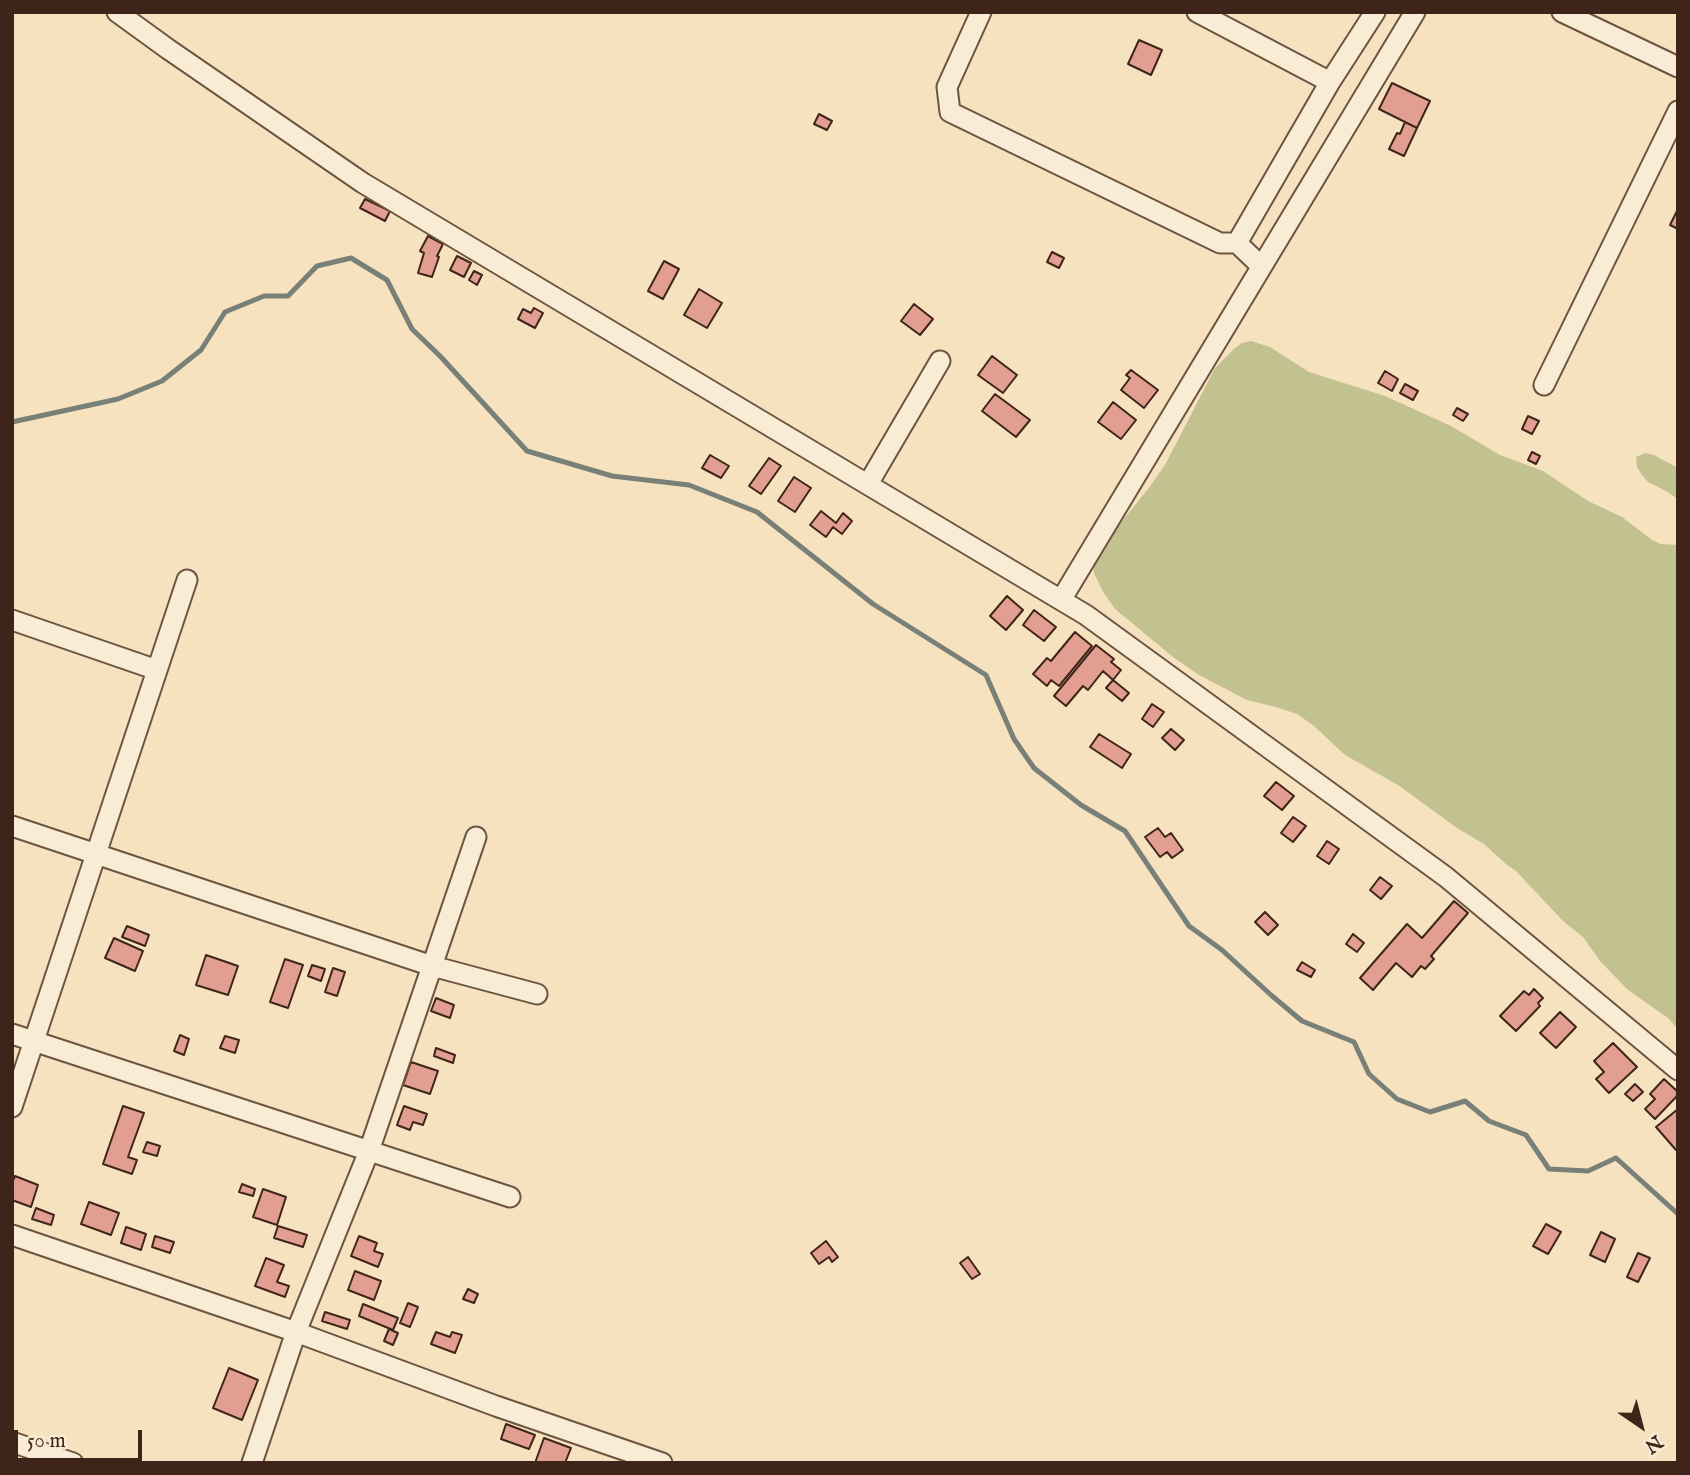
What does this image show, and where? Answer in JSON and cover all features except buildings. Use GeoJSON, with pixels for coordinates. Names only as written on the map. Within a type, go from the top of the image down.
{"type":"FeatureCollection","features":[{"type":"Feature","properties":{"kind":"street"},"geometry":{"type":"LineString","coordinates":[[117,12],[363,183],[1086,615],[1446,877],[1678,1070]]}},
{"type":"Feature","properties":{"kind":"street"},"geometry":{"type":"LineString","coordinates":[[981,12],[947,87],[950,112],[1220,243],[1237,243],[1261,266]]}},
{"type":"Feature","properties":{"kind":"street"},"geometry":{"type":"LineString","coordinates":[[1197,12],[1330,82]]}},
{"type":"Feature","properties":{"kind":"street"},"geometry":{"type":"LineString","coordinates":[[1237,243],[1330,82],[1375,12]]}},
{"type":"Feature","properties":{"kind":"street"},"geometry":{"type":"LineString","coordinates":[[1061,600],[1415,12]]}},
{"type":"Feature","properties":{"kind":"street"},"geometry":{"type":"LineString","coordinates":[[1562,12],[1678,67]]}},
{"type":"Feature","properties":{"kind":"street"},"geometry":{"type":"LineString","coordinates":[[1544,384],[1678,111]]}},
{"type":"Feature","properties":{"kind":"street"},"geometry":{"type":"LineString","coordinates":[[868,484],[940,361]]}},
{"type":"Feature","properties":{"kind":"street"},"geometry":{"type":"LineString","coordinates":[[12,1107],[187,580]]}},
{"type":"Feature","properties":{"kind":"street"},"geometry":{"type":"LineString","coordinates":[[12,620],[157,670]]}},
{"type":"Feature","properties":{"kind":"street"},"geometry":{"type":"LineString","coordinates":[[12,826],[432,966],[537,994]]}},
{"type":"Feature","properties":{"kind":"street"},"geometry":{"type":"LineString","coordinates":[[252,1463],[296,1332],[369,1151],[475,837]]}},
{"type":"Feature","properties":{"kind":"street"},"geometry":{"type":"LineString","coordinates":[[12,1034],[510,1197]]}},
{"type":"Feature","properties":{"kind":"street"},"geometry":{"type":"LineString","coordinates":[[12,1235],[296,1332],[496,1406],[662,1463]]}},
{"type":"Feature","properties":{"kind":"street"},"geometry":{"type":"LineString","coordinates":[[12,1442],[74,1463]]}},
{"type":"Feature","properties":{"kind":"green space"},"geometry":{"type":"Polygon","coordinates":[[[1251,341],[1270,347],[1309,372],[1385,396],[1451,426],[1500,455],[1543,471],[1588,501],[1622,517],[1652,540],[1661,544],[1678,545],[1678,1029],[1668,1018],[1628,990],[1600,961],[1583,937],[1563,921],[1516,871],[1484,844],[1398,785],[1345,755],[1297,714],[1247,700],[1199,675],[1115,609],[1103,592],[1093,564],[1101,547],[1165,465],[1215,368],[1235,348],[1251,341]]]}},
{"type":"Feature","properties":{"kind":"green space"},"geometry":{"type":"Polygon","coordinates":[[[1645,453],[1678,468],[1678,499],[1648,482],[1642,475],[1637,467],[1636,457],[1645,453]]]}},
{"type":"Feature","properties":{"kind":"waterway"},"geometry":{"type":"LineString","coordinates":[[12,422],[118,399],[162,381],[201,350],[225,312],[264,296],[288,296],[317,266],[351,258],[387,280],[412,329],[527,451],[612,476],[689,485],[757,512],[873,604],[986,675],[1014,739],[1034,768],[1081,805],[1125,831],[1189,926],[1222,950],[1302,1021],[1354,1042],[1369,1074],[1397,1099],[1430,1112],[1465,1101],[1489,1121],[1526,1135],[1549,1169],[1588,1171],[1616,1158],[1678,1214]]}}]}
